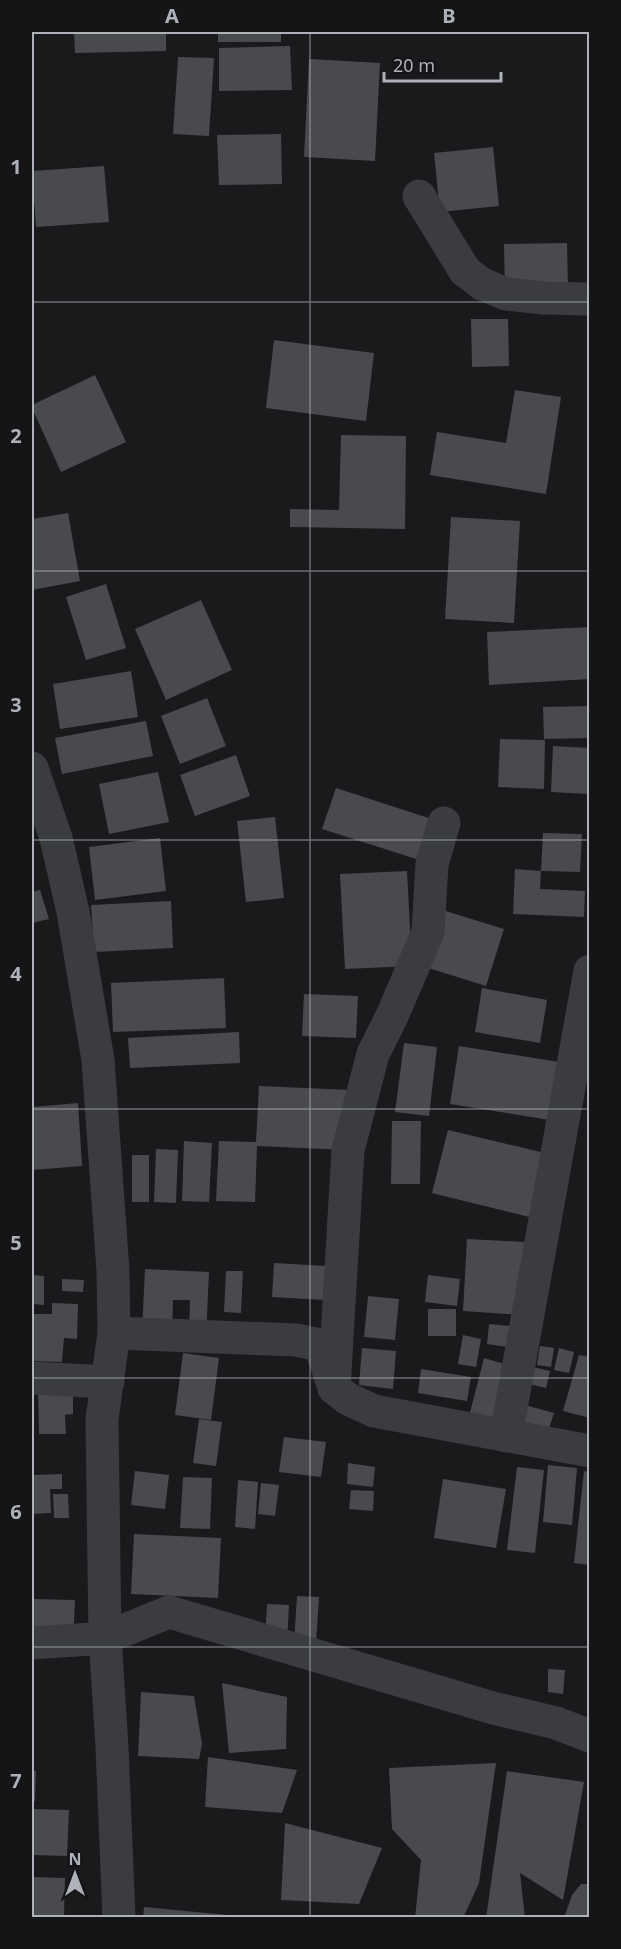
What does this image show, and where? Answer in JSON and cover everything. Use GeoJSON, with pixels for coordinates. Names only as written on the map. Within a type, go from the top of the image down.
{"type":"FeatureCollection","features":[{"type":"Feature","properties":{"kind":"street"},"geometry":{"type":"LineString","coordinates":[[419,196],[465,270],[483,284],[506,294],[590,299]]}},
{"type":"Feature","properties":{"kind":"street"},"geometry":{"type":"LineString","coordinates":[[32,768],[56,838],[71,901],[98,1060],[113,1271],[114,1333],[102,1419],[105,1638],[112,1747],[118,1917]]}},
{"type":"Feature","properties":{"kind":"street"},"geometry":{"type":"LineString","coordinates":[[334,1388],[348,1150],[373,1054],[428,932],[432,864],[444,824]]}},
{"type":"Feature","properties":{"kind":"street"},"geometry":{"type":"LineString","coordinates":[[506,1436],[590,971]]}},
{"type":"Feature","properties":{"kind":"street"},"geometry":{"type":"LineString","coordinates":[[114,1333],[296,1340],[320,1345],[334,1388],[348,1399],[374,1411],[590,1451]]}},
{"type":"Feature","properties":{"kind":"street"},"geometry":{"type":"LineString","coordinates":[[32,1378],[108,1382]]}},
{"type":"Feature","properties":{"kind":"street"},"geometry":{"type":"LineString","coordinates":[[32,1643],[105,1638],[170,1612],[493,1708],[556,1723],[590,1736]]}},
{"type":"Feature","properties":{"kind":"building"},"geometry":{"type":"Polygon","coordinates":[[[74,32],[166,32],[166,51],[75,53],[74,32]]]}},
{"type":"Feature","properties":{"kind":"building"},"geometry":{"type":"Polygon","coordinates":[[[218,32],[281,32],[281,42],[218,42],[218,32]]]}},
{"type":"Feature","properties":{"kind":"building"},"geometry":{"type":"Polygon","coordinates":[[[290,46],[292,90],[219,91],[219,48],[290,46]]]}},
{"type":"Feature","properties":{"kind":"building"},"geometry":{"type":"Polygon","coordinates":[[[178,57],[214,58],[209,136],[173,134],[178,57]]]}},
{"type":"Feature","properties":{"kind":"building"},"geometry":{"type":"Polygon","coordinates":[[[309,59],[380,63],[375,161],[304,157],[309,59]]]}},
{"type":"Feature","properties":{"kind":"building"},"geometry":{"type":"Polygon","coordinates":[[[281,134],[282,184],[219,185],[217,135],[281,134]]]}},
{"type":"Feature","properties":{"kind":"building"},"geometry":{"type":"Polygon","coordinates":[[[493,147],[499,206],[440,212],[434,153],[493,147]]]}},
{"type":"Feature","properties":{"kind":"building"},"geometry":{"type":"Polygon","coordinates":[[[104,166],[109,222],[36,227],[32,171],[104,166]]]}},
{"type":"Feature","properties":{"kind":"building"},"geometry":{"type":"Polygon","coordinates":[[[567,243],[568,287],[505,289],[504,244],[567,243]]]}},
{"type":"Feature","properties":{"kind":"building"},"geometry":{"type":"Polygon","coordinates":[[[471,319],[508,319],[509,366],[472,367],[471,319]]]}},
{"type":"Feature","properties":{"kind":"building"},"geometry":{"type":"Polygon","coordinates":[[[274,340],[374,353],[366,421],[266,408],[274,340]]]}},
{"type":"Feature","properties":{"kind":"building"},"geometry":{"type":"Polygon","coordinates":[[[95,375],[126,442],[61,472],[32,405],[95,375]]]}},
{"type":"Feature","properties":{"kind":"building"},"geometry":{"type":"Polygon","coordinates":[[[515,390],[561,397],[546,494],[430,475],[437,432],[506,443],[515,390]]]}},
{"type":"Feature","properties":{"kind":"building"},"geometry":{"type":"Polygon","coordinates":[[[341,435],[406,436],[405,529],[290,527],[290,509],[339,510],[341,435]]]}},
{"type":"Feature","properties":{"kind":"building"},"geometry":{"type":"Polygon","coordinates":[[[68,513],[80,581],[32,590],[32,519],[68,513]]]}},
{"type":"Feature","properties":{"kind":"building"},"geometry":{"type":"Polygon","coordinates":[[[451,517],[520,521],[514,623],[445,619],[451,517]]]}},
{"type":"Feature","properties":{"kind":"building"},"geometry":{"type":"Polygon","coordinates":[[[106,584],[126,648],[86,660],[66,597],[106,584]]]}},
{"type":"Feature","properties":{"kind":"building"},"geometry":{"type":"Polygon","coordinates":[[[201,600],[232,670],[166,700],[135,629],[201,600]]]}},
{"type":"Feature","properties":{"kind":"building"},"geometry":{"type":"Polygon","coordinates":[[[590,627],[590,679],[489,685],[487,632],[590,627]]]}},
{"type":"Feature","properties":{"kind":"building"},"geometry":{"type":"Polygon","coordinates":[[[131,671],[138,717],[60,729],[53,684],[131,671]]]}},
{"type":"Feature","properties":{"kind":"building"},"geometry":{"type":"Polygon","coordinates":[[[207,698],[226,746],[180,764],[161,716],[207,698]]]}},
{"type":"Feature","properties":{"kind":"building"},"geometry":{"type":"Polygon","coordinates":[[[590,706],[590,738],[544,739],[543,707],[590,706]]]}},
{"type":"Feature","properties":{"kind":"building"},"geometry":{"type":"Polygon","coordinates":[[[146,721],[153,756],[62,774],[55,738],[146,721]]]}},
{"type":"Feature","properties":{"kind":"building"},"geometry":{"type":"Polygon","coordinates":[[[500,739],[545,740],[544,789],[498,787],[500,739]]]}},
{"type":"Feature","properties":{"kind":"building"},"geometry":{"type":"Polygon","coordinates":[[[553,746],[590,748],[590,794],[551,792],[553,746]]]}},
{"type":"Feature","properties":{"kind":"building"},"geometry":{"type":"Polygon","coordinates":[[[236,755],[250,796],[195,816],[180,775],[236,755]]]}},
{"type":"Feature","properties":{"kind":"building"},"geometry":{"type":"Polygon","coordinates":[[[158,772],[169,822],[109,834],[99,784],[158,772]]]}},
{"type":"Feature","properties":{"kind":"building"},"geometry":{"type":"Polygon","coordinates":[[[336,788],[444,823],[432,864],[322,829],[336,788]]]}},
{"type":"Feature","properties":{"kind":"building"},"geometry":{"type":"Polygon","coordinates":[[[275,817],[284,898],[246,902],[237,821],[275,817]]]}},
{"type":"Feature","properties":{"kind":"building"},"geometry":{"type":"Polygon","coordinates":[[[543,833],[582,834],[580,872],[541,871],[543,833]]]}},
{"type":"Feature","properties":{"kind":"building"},"geometry":{"type":"Polygon","coordinates":[[[160,838],[166,891],[95,900],[89,847],[160,838]]]}},
{"type":"Feature","properties":{"kind":"building"},"geometry":{"type":"Polygon","coordinates":[[[515,869],[541,871],[540,889],[585,891],[584,917],[513,914],[515,869]]]}},
{"type":"Feature","properties":{"kind":"building"},"geometry":{"type":"Polygon","coordinates":[[[407,871],[412,966],[345,969],[340,874],[407,871]]]}},
{"type":"Feature","properties":{"kind":"building"},"geometry":{"type":"Polygon","coordinates":[[[40,890],[49,919],[32,923],[32,892],[40,890]]]}},
{"type":"Feature","properties":{"kind":"building"},"geometry":{"type":"Polygon","coordinates":[[[171,901],[173,948],[94,952],[91,905],[171,901]]]}},
{"type":"Feature","properties":{"kind":"building"},"geometry":{"type":"Polygon","coordinates":[[[439,909],[504,929],[486,986],[422,966],[439,909]]]}},
{"type":"Feature","properties":{"kind":"building"},"geometry":{"type":"Polygon","coordinates":[[[224,978],[226,1028],[113,1032],[111,983],[224,978]]]}},
{"type":"Feature","properties":{"kind":"building"},"geometry":{"type":"Polygon","coordinates":[[[482,988],[547,1000],[540,1043],[475,1032],[482,988]]]}},
{"type":"Feature","properties":{"kind":"building"},"geometry":{"type":"Polygon","coordinates":[[[304,994],[358,996],[356,1038],[302,1036],[304,994]]]}},
{"type":"Feature","properties":{"kind":"building"},"geometry":{"type":"Polygon","coordinates":[[[239,1032],[240,1063],[130,1068],[128,1038],[239,1032]]]}},
{"type":"Feature","properties":{"kind":"building"},"geometry":{"type":"Polygon","coordinates":[[[404,1043],[437,1047],[429,1116],[395,1112],[404,1043]]]}},
{"type":"Feature","properties":{"kind":"building"},"geometry":{"type":"Polygon","coordinates":[[[459,1046],[565,1063],[556,1121],[450,1104],[459,1046]]]}},
{"type":"Feature","properties":{"kind":"building"},"geometry":{"type":"Polygon","coordinates":[[[259,1086],[351,1090],[348,1150],[257,1146],[255,1202],[216,1201],[219,1141],[256,1142],[259,1086]]]}},
{"type":"Feature","properties":{"kind":"building"},"geometry":{"type":"Polygon","coordinates":[[[78,1103],[82,1166],[32,1170],[32,1107],[78,1103]]]}},
{"type":"Feature","properties":{"kind":"building"},"geometry":{"type":"Polygon","coordinates":[[[392,1121],[421,1121],[420,1184],[391,1184],[392,1121]]]}},
{"type":"Feature","properties":{"kind":"building"},"geometry":{"type":"Polygon","coordinates":[[[448,1130],[545,1153],[529,1217],[432,1193],[448,1130]]]}},
{"type":"Feature","properties":{"kind":"building"},"geometry":{"type":"Polygon","coordinates":[[[184,1141],[212,1143],[209,1202],[182,1201],[184,1141]]]}},
{"type":"Feature","properties":{"kind":"building"},"geometry":{"type":"Polygon","coordinates":[[[156,1149],[178,1150],[176,1203],[154,1202],[156,1149]]]}},
{"type":"Feature","properties":{"kind":"building"},"geometry":{"type":"Polygon","coordinates":[[[132,1155],[149,1155],[149,1202],[132,1202],[132,1155]]]}},
{"type":"Feature","properties":{"kind":"building"},"geometry":{"type":"Polygon","coordinates":[[[467,1239],[526,1242],[521,1315],[463,1311],[467,1239]]]}},
{"type":"Feature","properties":{"kind":"building"},"geometry":{"type":"Polygon","coordinates":[[[274,1263],[326,1266],[325,1300],[272,1297],[274,1263]]]}},
{"type":"Feature","properties":{"kind":"building"},"geometry":{"type":"Polygon","coordinates":[[[145,1269],[209,1272],[206,1336],[189,1335],[190,1300],[173,1300],[172,1334],[142,1333],[145,1269]]]}},
{"type":"Feature","properties":{"kind":"building"},"geometry":{"type":"Polygon","coordinates":[[[226,1271],[243,1271],[241,1313],[224,1312],[226,1271]]]}},
{"type":"Feature","properties":{"kind":"building"},"geometry":{"type":"Polygon","coordinates":[[[32,1275],[44,1276],[44,1305],[32,1304],[32,1275]]]}},
{"type":"Feature","properties":{"kind":"building"},"geometry":{"type":"Polygon","coordinates":[[[428,1275],[460,1279],[457,1306],[425,1302],[428,1275]]]}},
{"type":"Feature","properties":{"kind":"building"},"geometry":{"type":"Polygon","coordinates":[[[62,1279],[84,1280],[83,1292],[62,1291],[62,1279]]]}},
{"type":"Feature","properties":{"kind":"building"},"geometry":{"type":"Polygon","coordinates":[[[368,1296],[399,1299],[395,1340],[364,1337],[368,1296]]]}},
{"type":"Feature","properties":{"kind":"building"},"geometry":{"type":"Polygon","coordinates":[[[52,1303],[78,1304],[77,1339],[64,1338],[62,1362],[32,1361],[32,1314],[52,1314],[52,1303]]]}},
{"type":"Feature","properties":{"kind":"building"},"geometry":{"type":"Polygon","coordinates":[[[428,1309],[456,1309],[456,1336],[428,1336],[428,1309]]]}},
{"type":"Feature","properties":{"kind":"building"},"geometry":{"type":"Polygon","coordinates":[[[489,1324],[510,1326],[508,1347],[487,1344],[489,1324]]]}},
{"type":"Feature","properties":{"kind":"building"},"geometry":{"type":"Polygon","coordinates":[[[463,1335],[481,1339],[476,1367],[458,1364],[463,1335]]]}},
{"type":"Feature","properties":{"kind":"building"},"geometry":{"type":"Polygon","coordinates":[[[540,1346],[554,1348],[551,1367],[537,1365],[540,1346]]]}},
{"type":"Feature","properties":{"kind":"building"},"geometry":{"type":"Polygon","coordinates":[[[362,1348],[396,1351],[393,1389],[359,1385],[362,1348]]]}},
{"type":"Feature","properties":{"kind":"building"},"geometry":{"type":"Polygon","coordinates":[[[559,1348],[574,1352],[569,1373],[554,1370],[559,1348]]]}},
{"type":"Feature","properties":{"kind":"building"},"geometry":{"type":"Polygon","coordinates":[[[183,1353],[219,1358],[211,1420],[175,1415],[183,1353]]]}},
{"type":"Feature","properties":{"kind":"building"},"geometry":{"type":"Polygon","coordinates":[[[579,1355],[590,1357],[590,1418],[563,1411],[579,1355]]]}},
{"type":"Feature","properties":{"kind":"building"},"geometry":{"type":"Polygon","coordinates":[[[484,1358],[515,1367],[499,1432],[467,1424],[484,1358]]]}},
{"type":"Feature","properties":{"kind":"building"},"geometry":{"type":"Polygon","coordinates":[[[533,1367],[550,1371],[546,1388],[529,1384],[533,1367]]]}},
{"type":"Feature","properties":{"kind":"building"},"geometry":{"type":"Polygon","coordinates":[[[421,1369],[471,1377],[467,1401],[418,1393],[421,1369]]]}},
{"type":"Feature","properties":{"kind":"building"},"geometry":{"type":"Polygon","coordinates":[[[73,1387],[73,1414],[65,1415],[66,1434],[39,1434],[38,1388],[73,1387]]]}},
{"type":"Feature","properties":{"kind":"building"},"geometry":{"type":"Polygon","coordinates":[[[525,1405],[554,1413],[548,1432],[520,1424],[525,1405]]]}},
{"type":"Feature","properties":{"kind":"building"},"geometry":{"type":"Polygon","coordinates":[[[199,1419],[222,1422],[216,1466],[193,1463],[199,1419]]]}},
{"type":"Feature","properties":{"kind":"building"},"geometry":{"type":"Polygon","coordinates":[[[284,1437],[326,1442],[321,1477],[279,1472],[284,1437]]]}},
{"type":"Feature","properties":{"kind":"building"},"geometry":{"type":"Polygon","coordinates":[[[348,1463],[375,1467],[373,1487],[347,1484],[348,1463]]]}},
{"type":"Feature","properties":{"kind":"building"},"geometry":{"type":"Polygon","coordinates":[[[548,1465],[577,1468],[572,1525],[543,1522],[548,1465]]]}},
{"type":"Feature","properties":{"kind":"building"},"geometry":{"type":"Polygon","coordinates":[[[517,1467],[544,1470],[535,1553],[507,1550],[517,1467]]]}},
{"type":"Feature","properties":{"kind":"building"},"geometry":{"type":"Polygon","coordinates":[[[135,1471],[169,1475],[165,1509],[131,1505],[135,1471]]]}},
{"type":"Feature","properties":{"kind":"building"},"geometry":{"type":"Polygon","coordinates":[[[584,1471],[590,1472],[590,1565],[574,1563],[584,1471]]]}},
{"type":"Feature","properties":{"kind":"building"},"geometry":{"type":"Polygon","coordinates":[[[62,1474],[62,1489],[50,1489],[51,1513],[32,1514],[32,1475],[62,1474]]]}},
{"type":"Feature","properties":{"kind":"building"},"geometry":{"type":"Polygon","coordinates":[[[183,1477],[212,1478],[210,1529],[180,1528],[183,1477]]]}},
{"type":"Feature","properties":{"kind":"building"},"geometry":{"type":"Polygon","coordinates":[[[443,1479],[506,1489],[496,1548],[434,1538],[443,1479]]]}},
{"type":"Feature","properties":{"kind":"building"},"geometry":{"type":"Polygon","coordinates":[[[238,1480],[258,1482],[255,1529],[235,1527],[238,1480]]]}},
{"type":"Feature","properties":{"kind":"building"},"geometry":{"type":"Polygon","coordinates":[[[261,1483],[279,1485],[275,1516],[258,1514],[261,1483]]]}},
{"type":"Feature","properties":{"kind":"building"},"geometry":{"type":"Polygon","coordinates":[[[351,1490],[374,1491],[373,1511],[349,1509],[351,1490]]]}},
{"type":"Feature","properties":{"kind":"building"},"geometry":{"type":"Polygon","coordinates":[[[53,1494],[68,1494],[69,1518],[54,1518],[53,1494]]]}},
{"type":"Feature","properties":{"kind":"building"},"geometry":{"type":"Polygon","coordinates":[[[134,1534],[221,1538],[218,1598],[131,1594],[134,1534]]]}},
{"type":"Feature","properties":{"kind":"building"},"geometry":{"type":"Polygon","coordinates":[[[297,1596],[319,1597],[316,1643],[294,1642],[297,1596]]]}},
{"type":"Feature","properties":{"kind":"building"},"geometry":{"type":"Polygon","coordinates":[[[32,1599],[75,1600],[73,1645],[32,1644],[32,1599]]]}},
{"type":"Feature","properties":{"kind":"building"},"geometry":{"type":"Polygon","coordinates":[[[267,1604],[289,1605],[287,1642],[265,1641],[267,1604]]]}},
{"type":"Feature","properties":{"kind":"building"},"geometry":{"type":"Polygon","coordinates":[[[548,1669],[565,1670],[563,1694],[548,1692],[548,1669]]]}},
{"type":"Feature","properties":{"kind":"building"},"geometry":{"type":"Polygon","coordinates":[[[222,1683],[287,1697],[286,1749],[229,1753],[222,1683]]]}},
{"type":"Feature","properties":{"kind":"building"},"geometry":{"type":"Polygon","coordinates":[[[141,1692],[194,1696],[202,1744],[199,1759],[138,1756],[141,1692]]]}},
{"type":"Feature","properties":{"kind":"building"},"geometry":{"type":"Polygon","coordinates":[[[208,1757],[297,1770],[282,1813],[205,1807],[208,1757]]]}},
{"type":"Feature","properties":{"kind":"building"},"geometry":{"type":"Polygon","coordinates":[[[496,1763],[479,1883],[463,1918],[415,1918],[421,1860],[392,1829],[389,1768],[496,1763]]]}},
{"type":"Feature","properties":{"kind":"building"},"geometry":{"type":"Polygon","coordinates":[[[32,1771],[36,1771],[35,1801],[32,1801],[32,1771]]]}},
{"type":"Feature","properties":{"kind":"building"},"geometry":{"type":"Polygon","coordinates":[[[507,1771],[584,1782],[563,1900],[520,1873],[525,1918],[486,1918],[507,1771]]]}},
{"type":"Feature","properties":{"kind":"building"},"geometry":{"type":"Polygon","coordinates":[[[32,1809],[69,1810],[67,1856],[32,1855],[32,1809]]]}},
{"type":"Feature","properties":{"kind":"building"},"geometry":{"type":"Polygon","coordinates":[[[285,1823],[382,1848],[359,1904],[281,1900],[285,1823]]]}},
{"type":"Feature","properties":{"kind":"building"},"geometry":{"type":"Polygon","coordinates":[[[32,1877],[65,1878],[64,1918],[33,1918],[32,1877]]]}},
{"type":"Feature","properties":{"kind":"building"},"geometry":{"type":"Polygon","coordinates":[[[581,1884],[590,1884],[590,1918],[564,1918],[572,1895],[581,1884]]]}},
{"type":"Feature","properties":{"kind":"building"},"geometry":{"type":"Polygon","coordinates":[[[144,1907],[238,1916],[238,1918],[143,1918],[144,1907]]]}}]}
